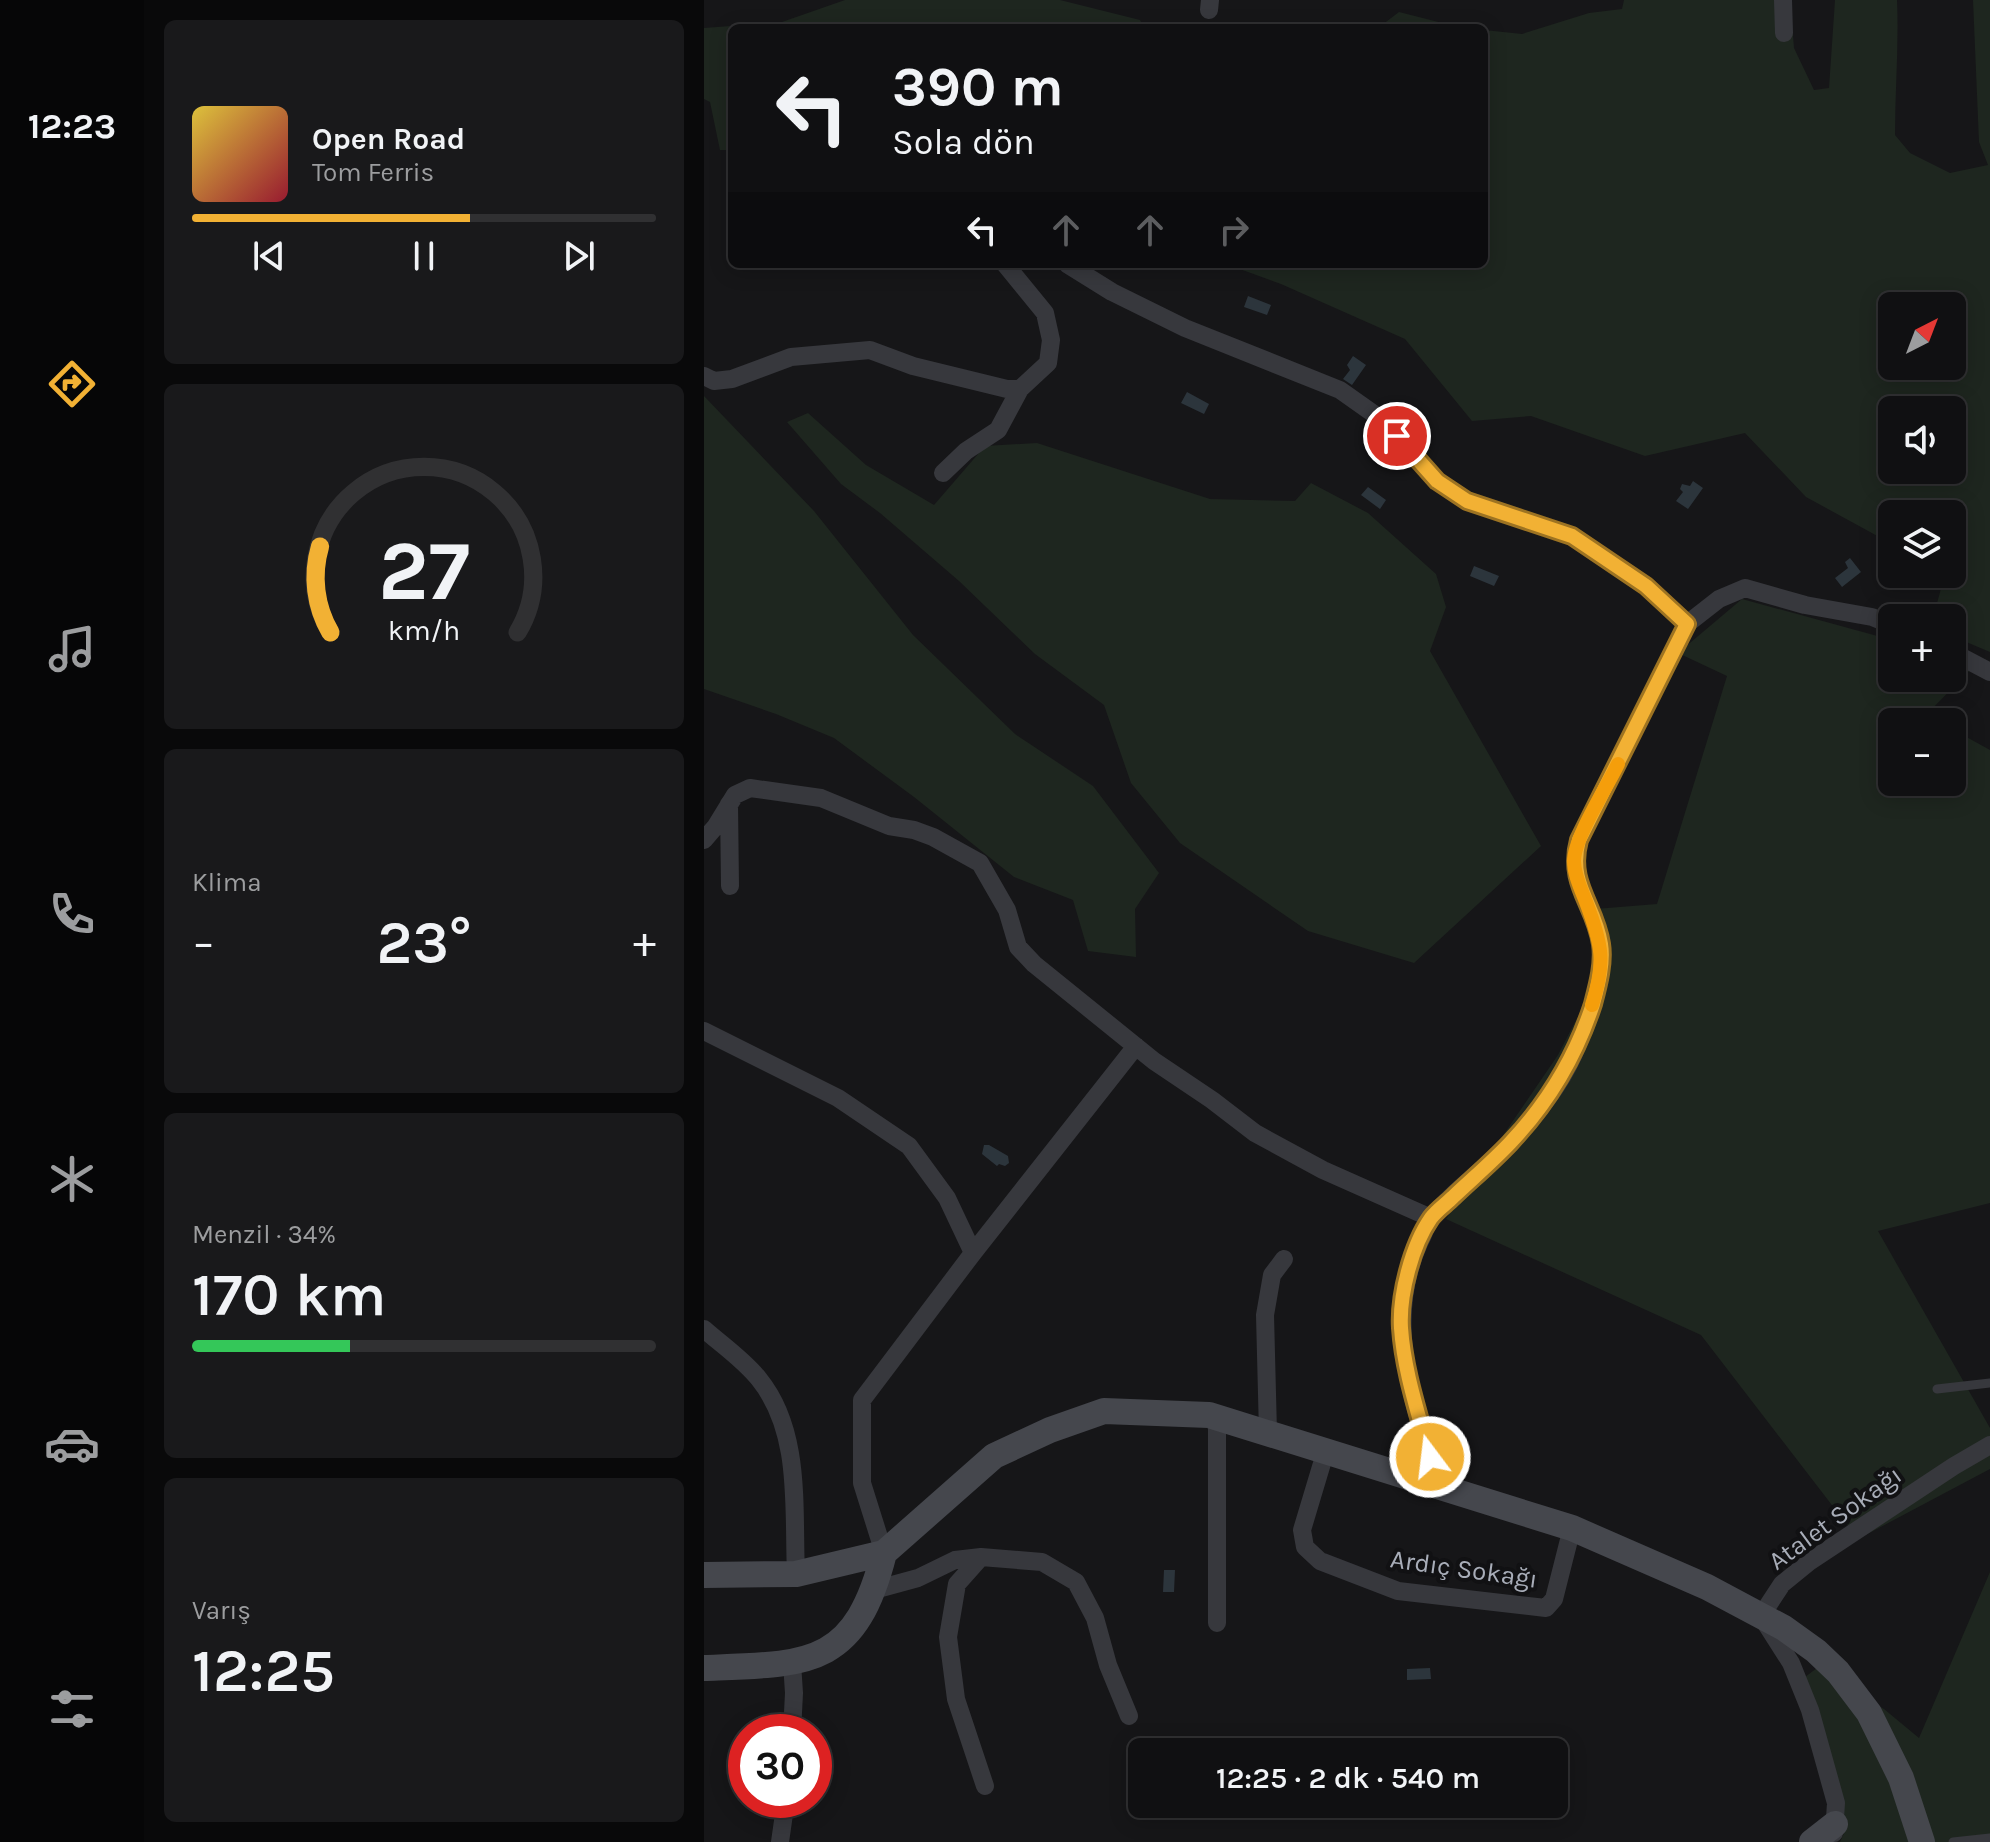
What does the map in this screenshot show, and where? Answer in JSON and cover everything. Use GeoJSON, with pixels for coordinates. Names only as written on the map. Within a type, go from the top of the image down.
{"type":"FeatureCollection","features":[{"type":"Feature","properties":{"kind":"street"},"geometry":{"type":"LineString","coordinates":[[1783,0],[1784,33]]}},
{"type":"Feature","properties":{"kind":"street"},"geometry":{"type":"LineString","coordinates":[[943,473],[966,451],[998,430],[1020,389],[1048,363],[1051,340],[1045,313],[1008,268]]}},
{"type":"Feature","properties":{"kind":"street"},"geometry":{"type":"LineString","coordinates":[[1073,268],[1112,292],[1185,328],[1340,390],[1381,419],[1437,481],[1467,501],[1572,536],[1646,586],[1687,624]]}},
{"type":"Feature","properties":{"kind":"street"},"geometry":{"type":"LineString","coordinates":[[704,376],[714,381],[732,379],[791,357],[870,350],[913,366],[1007,389],[1020,389]]}},
{"type":"Feature","properties":{"kind":"street"},"geometry":{"type":"LineString","coordinates":[[1438,1488],[1406,1366],[1401,1325],[1403,1291],[1414,1255],[1431,1218],[1510,1143],[1549,1096],[1577,1049],[1594,1001],[1602,958],[1601,940],[1577,877],[1576,849],[1687,624],[1719,599],[1745,588],[1805,605],[1878,619]]}},
{"type":"Feature","properties":{"kind":"street"},"geometry":{"type":"LineString","coordinates":[[1966,659],[1990,672]]}},
{"type":"Feature","properties":{"kind":"street"},"geometry":{"type":"LineString","coordinates":[[704,840],[735,795],[750,788],[821,798],[889,826],[933,837],[980,863],[1007,910],[1018,947],[1056,984],[1136,1046],[1255,1133],[1323,1170],[1431,1218]]}},
{"type":"Feature","properties":{"kind":"street"},"geometry":{"type":"LineString","coordinates":[[729,804],[730,886]]}},
{"type":"Feature","properties":{"kind":"street"},"geometry":{"type":"LineString","coordinates":[[704,1031],[838,1098],[909,1146],[947,1198],[973,1253]]}},
{"type":"Feature","properties":{"kind":"street"},"geometry":{"type":"LineString","coordinates":[[704,1668],[792,1663],[832,1648],[854,1628],[874,1590],[884,1553],[862,1483],[862,1400],[1136,1046]]}},
{"type":"Feature","properties":{"kind":"street"},"geometry":{"type":"LineString","coordinates":[[1268,1433],[1265,1315],[1272,1275],[1284,1259]]}},
{"type":"Feature","properties":{"kind":"street"},"geometry":{"type":"LineString","coordinates":[[704,1329],[758,1378],[783,1419],[790,1457],[796,1574]]}},
{"type":"Feature","properties":{"kind":"street"},"geometry":{"type":"LineString","coordinates":[[704,1575],[796,1574],[884,1553],[994,1456],[1050,1430],[1104,1411],[1209,1415],[1572,1528],[1653,1562],[1761,1616],[1816,1651],[1854,1691],[1885,1741],[1922,1842]]}},
{"type":"Feature","properties":{"kind":"street"},"geometry":{"type":"LineString","coordinates":[[1217,1417],[1217,1623]]}},
{"type":"Feature","properties":{"kind":"street","name":"Atalet Sokağı"},"geometry":{"type":"LineString","coordinates":[[1761,1616],[1782,1584],[1809,1562],[1990,1445]]}},
{"type":"Feature","properties":{"kind":"street","name":"Ardıç Sokağı"},"geometry":{"type":"LineString","coordinates":[[1326,1450],[1302,1530],[1305,1547],[1320,1561],[1340,1571],[1398,1591],[1546,1608],[1554,1599],[1572,1528]]}},
{"type":"Feature","properties":{"kind":"street"},"geometry":{"type":"LineString","coordinates":[[874,1590],[918,1578],[955,1560],[981,1557],[1042,1562],[1076,1582],[1095,1618],[1108,1665],[1129,1716]]}},
{"type":"Feature","properties":{"kind":"street"},"geometry":{"type":"LineString","coordinates":[[981,1557],[957,1584],[948,1637],[956,1699],[985,1786]]}},
{"type":"Feature","properties":{"kind":"street"},"geometry":{"type":"LineString","coordinates":[[1761,1616],[1791,1663],[1810,1710],[1836,1803],[1834,1833],[1812,1842]]}},
{"type":"Feature","properties":{"kind":"street"},"geometry":{"type":"LineString","coordinates":[[792,1663],[792,1714]]}},
{"type":"Feature","properties":{"kind":"street"},"geometry":{"type":"LineString","coordinates":[[780,1842],[783,1818]]}},
{"type":"Feature","properties":{"kind":"lane"},"geometry":{"type":"LineString","coordinates":[[1937,1389],[1990,1383]]}},
{"type":"Feature","properties":{"kind":"lane"},"geometry":{"type":"LineString","coordinates":[[1953,1842],[1990,1838]]}},
{"type":"Feature","properties":{"kind":"shaded area"},"geometry":{"type":"Polygon","coordinates":[[[845,0],[1060,0],[1140,20],[1142,24],[756,24],[782,22],[845,0]]]}},
{"type":"Feature","properties":{"kind":"shaded area"},"geometry":{"type":"Polygon","coordinates":[[[1624,0],[1790,0],[1794,48],[1814,90],[1829,88],[1835,0],[1897,0],[1895,135],[1910,153],[1950,173],[1988,165],[1979,142],[1973,0],[1990,0],[1990,652],[1966,642],[1966,604],[1937,604],[1941,588],[1966,588],[1966,500],[1878,500],[1878,536],[1806,497],[1745,433],[1645,456],[1531,416],[1472,421],[1405,339],[1237,268],[1488,268],[1488,30],[1522,34],[1589,13],[1622,9],[1624,0]]]}},
{"type":"Feature","properties":{"kind":"shaded area"},"geometry":{"type":"Polygon","coordinates":[[[1399,12],[1446,24],[1383,24],[1399,12]]]}},
{"type":"Feature","properties":{"kind":"shaded area"},"geometry":{"type":"Polygon","coordinates":[[[728,26],[728,150],[720,150],[710,102],[704,99],[704,28],[728,26]]]}},
{"type":"Feature","properties":{"kind":"shaded area"},"geometry":{"type":"Polygon","coordinates":[[[1248,296],[1271,305],[1267,315],[1244,307],[1248,296]]]}},
{"type":"Feature","properties":{"kind":"shaded area"},"geometry":{"type":"Polygon","coordinates":[[[1353,356],[1366,365],[1352,385],[1343,379],[1350,370],[1347,365],[1353,356]]]}},
{"type":"Feature","properties":{"kind":"shaded area"},"geometry":{"type":"Polygon","coordinates":[[[1187,392],[1209,404],[1204,414],[1181,403],[1187,392]]]}},
{"type":"Feature","properties":{"kind":"shaded area"},"geometry":{"type":"Polygon","coordinates":[[[704,396],[814,511],[913,635],[1015,734],[1093,786],[1159,873],[1135,909],[1136,957],[1088,951],[1073,900],[1014,877],[834,738],[704,689],[704,396]]]}},
{"type":"Feature","properties":{"kind":"shaded area"},"geometry":{"type":"Polygon","coordinates":[[[808,413],[866,465],[934,505],[985,446],[1037,443],[1210,499],[1295,501],[1311,483],[1368,513],[1436,574],[1446,607],[1430,651],[1541,846],[1414,963],[1308,931],[1180,843],[1131,783],[1104,705],[1035,654],[959,581],[841,484],[787,422],[808,413]]]}},
{"type":"Feature","properties":{"kind":"shaded area"},"geometry":{"type":"Polygon","coordinates":[[[1693,481],[1703,488],[1688,509],[1676,501],[1683,492],[1680,489],[1682,484],[1690,486],[1693,481]]]}},
{"type":"Feature","properties":{"kind":"shaded area"},"geometry":{"type":"Polygon","coordinates":[[[1368,487],[1386,500],[1380,509],[1361,495],[1368,487]]]}},
{"type":"Feature","properties":{"kind":"shaded area"},"geometry":{"type":"Polygon","coordinates":[[[1850,558],[1861,572],[1842,587],[1835,578],[1848,568],[1845,562],[1850,558]]]}},
{"type":"Feature","properties":{"kind":"shaded area"},"geometry":{"type":"Polygon","coordinates":[[[1474,566],[1499,576],[1494,586],[1470,576],[1474,566]]]}},
{"type":"Feature","properties":{"kind":"shaded area"},"geometry":{"type":"Polygon","coordinates":[[[1742,599],[1878,636],[1878,692],[1949,692],[1933,708],[1878,708],[1878,796],[1966,796],[1966,737],[1990,750],[1990,1203],[1878,1231],[1990,1428],[1990,1469],[1858,1539],[1701,1335],[1446,1219],[1558,1055],[1604,966],[1595,909],[1657,904],[1727,676],[1678,653],[1742,599]]]}},
{"type":"Feature","properties":{"kind":"shaded area"},"geometry":{"type":"Polygon","coordinates":[[[1966,661],[1976,664],[1966,674],[1966,661]]]}},
{"type":"Feature","properties":{"kind":"shaded area"},"geometry":{"type":"Polygon","coordinates":[[[984,1145],[1008,1156],[1009,1163],[997,1166],[982,1154],[984,1145]]]}},
{"type":"Feature","properties":{"kind":"shaded area"},"geometry":{"type":"Polygon","coordinates":[[[1164,1570],[1175,1570],[1174,1592],[1163,1592],[1164,1570]]]}},
{"type":"Feature","properties":{"kind":"shaded area"},"geometry":{"type":"Polygon","coordinates":[[[1990,1572],[1990,1842],[1840,1842],[1845,1831],[1805,1677],[1817,1668],[1884,1709],[1919,1738],[1990,1572]]]}},
{"type":"Feature","properties":{"kind":"shaded area"},"geometry":{"type":"Polygon","coordinates":[[[1430,1668],[1431,1679],[1407,1680],[1407,1669],[1430,1668]]]}},
{"type":"Feature","properties":{"kind":"slow traffic"},"geometry":{"type":"LineString","coordinates":[[1592,1005],[1602,958],[1601,940],[1577,877],[1574,859],[1579,840],[1618,764]]}},
{"type":"Feature","properties":{"kind":"route"},"geometry":{"type":"LineString","coordinates":[[1397,436],[1437,481],[1467,501],[1572,536],[1646,586],[1687,624],[1579,840],[1574,859],[1577,877],[1601,940],[1602,958],[1594,1001],[1577,1049],[1549,1096],[1510,1143],[1431,1218],[1414,1255],[1403,1291],[1401,1325],[1406,1366],[1430,1457]]}}]}
